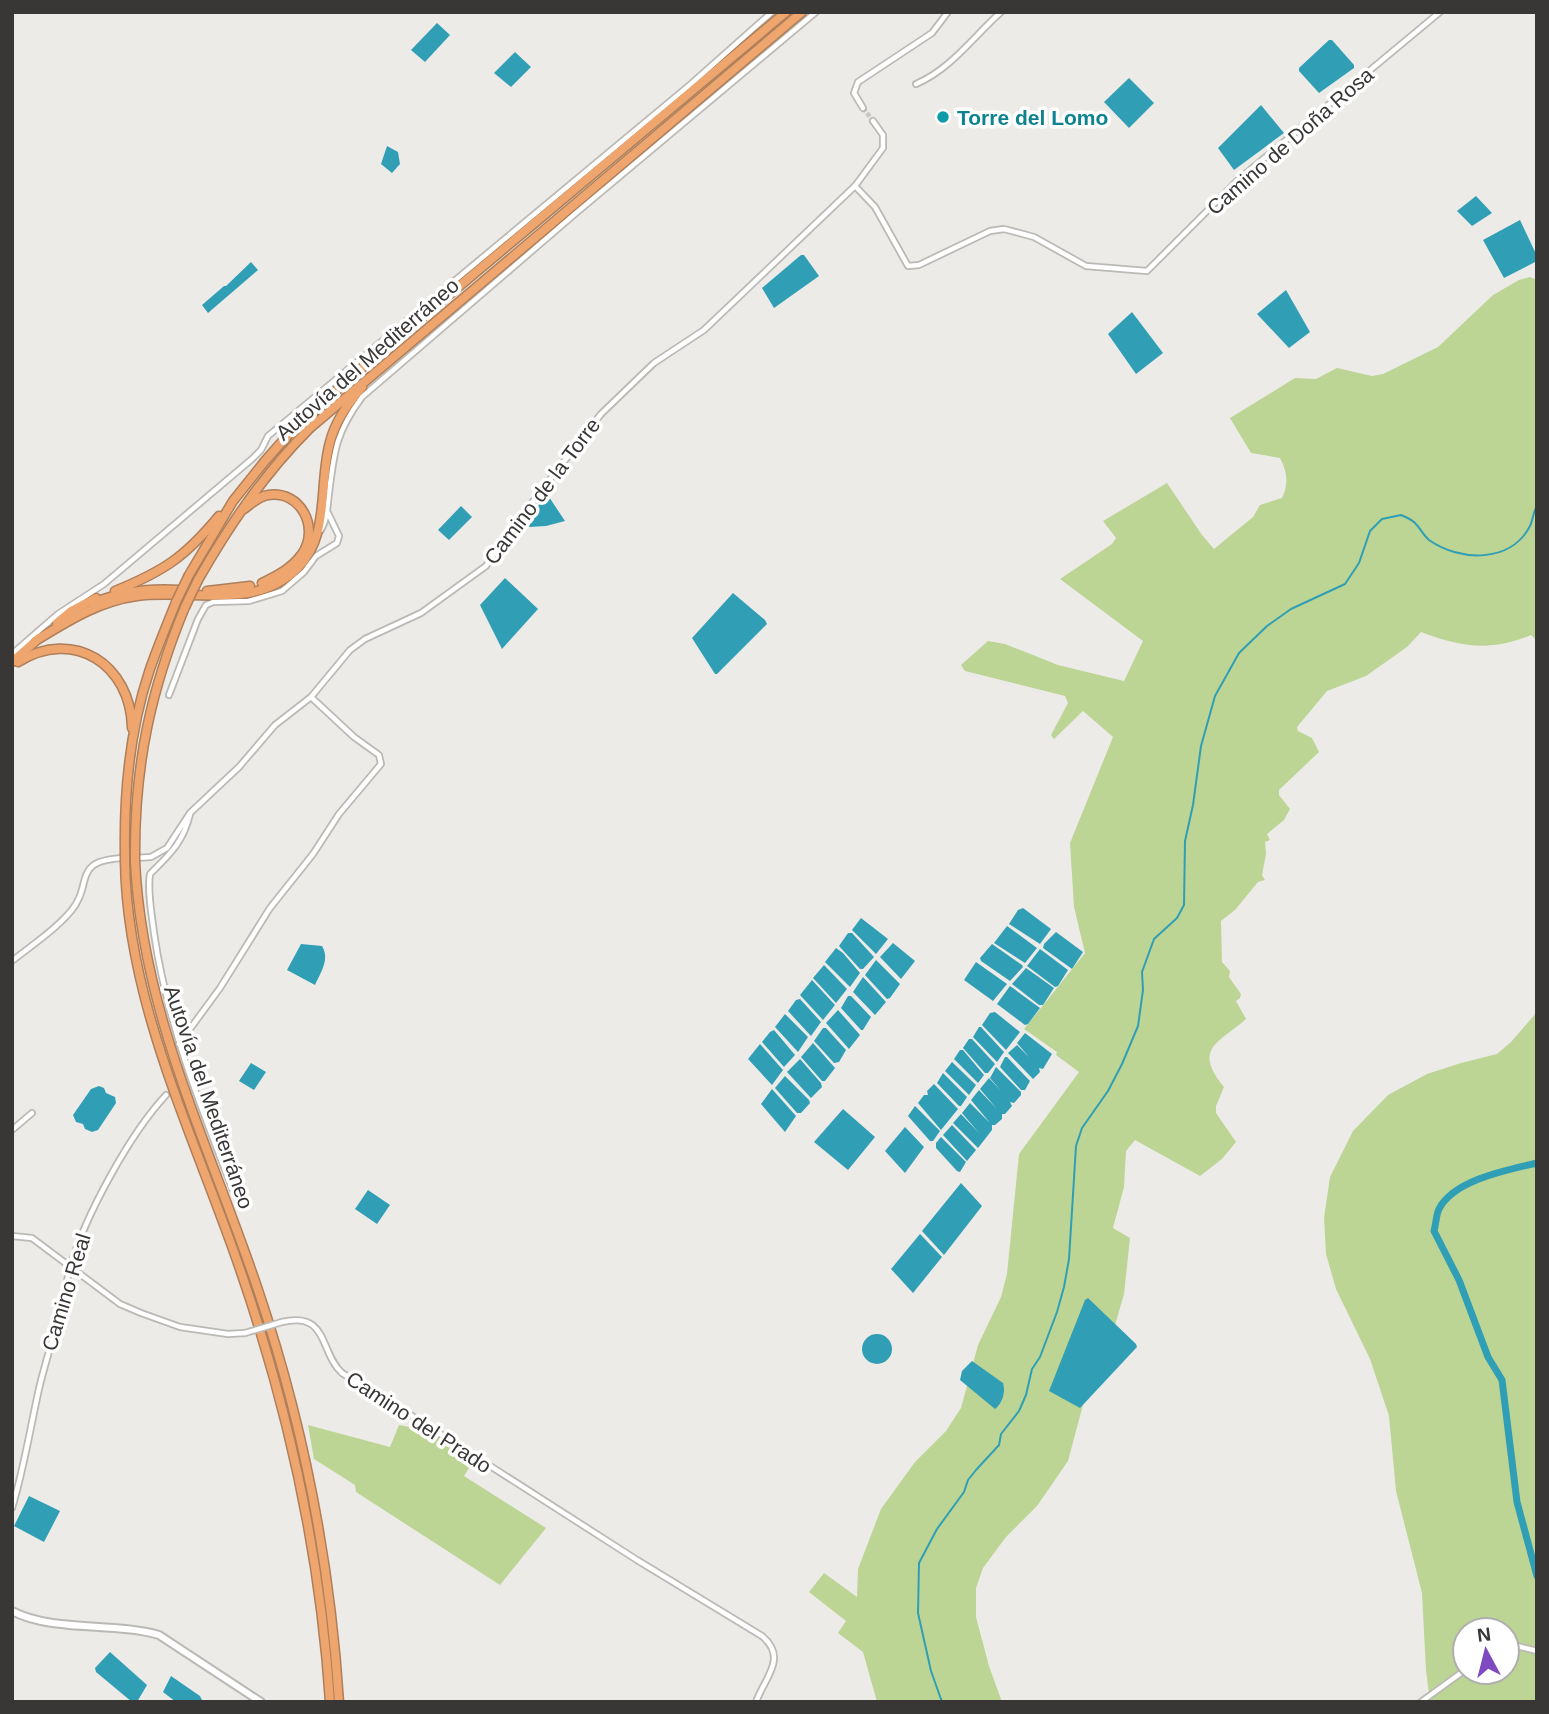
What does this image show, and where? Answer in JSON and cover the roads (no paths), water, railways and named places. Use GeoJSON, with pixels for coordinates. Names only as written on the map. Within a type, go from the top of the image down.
{"type":"FeatureCollection","features":[{"type":"Feature","properties":{"kind":"highway","name":"Autovía del Mediterráneo"},"geometry":{"type":"LineString","coordinates":[[330,1702],[313,1565],[292,1452],[246,1288],[152,1023],[133,945],[125,857],[126,801],[133,741],[149,674],[189,575],[233,501],[288,435],[322,402],[786,12]]}},
{"type":"Feature","properties":{"kind":"highway","name":"Autovía del Mediterráneo"},"geometry":{"type":"LineString","coordinates":[[340,1702],[326,1577],[301,1444],[258,1291],[160,1017],[142,938],[135,857],[137,789],[147,720],[161,668],[198,580],[237,515],[287,451],[374,372],[802,12]]}},
{"type":"Feature","properties":{"kind":"highway"},"geometry":{"type":"LineString","coordinates":[[36,641],[86,611],[114,600],[158,594],[233,595],[278,582],[296,569],[310,551],[325,517],[330,442],[335,427],[351,399],[374,372]]}},
{"type":"Feature","properties":{"kind":"highway"},"geometry":{"type":"LineString","coordinates":[[57,623],[87,605],[127,592],[159,589],[225,590],[262,583],[280,574],[303,553],[308,541],[309,523],[305,513],[293,499],[269,494],[260,497],[237,515]]}},
{"type":"Feature","properties":{"kind":"highway"},"geometry":{"type":"LineString","coordinates":[[12,664],[57,623],[86,602],[139,581],[179,559],[197,543],[233,501]]}},
{"type":"Feature","properties":{"kind":"highway"},"geometry":{"type":"LineString","coordinates":[[12,664],[38,653],[67,649],[78,651],[105,664],[122,684],[129,699],[133,741]]}},
{"type":"Feature","properties":{"kind":"main road"},"geometry":{"type":"LineString","coordinates":[[12,1611],[34,1619],[140,1629],[159,1635],[261,1702]]}},
{"type":"Feature","properties":{"kind":"street"},"geometry":{"type":"LineString","coordinates":[[12,654],[58,614],[104,584],[252,459],[261,450],[268,436],[691,84],[772,12]]}},
{"type":"Feature","properties":{"kind":"street"},"geometry":{"type":"LineString","coordinates":[[326,492],[342,426],[362,397],[816,12]]}},
{"type":"Feature","properties":{"kind":"street"},"geometry":{"type":"LineString","coordinates":[[863,108],[855,96],[856,84],[932,33],[948,12]]}},
{"type":"Feature","properties":{"kind":"street"},"geometry":{"type":"LineString","coordinates":[[916,84],[953,59],[1001,12]]}},
{"type":"Feature","properties":{"kind":"street","name":"Camino de Doña Rosa"},"geometry":{"type":"LineString","coordinates":[[855,186],[875,207],[908,266],[919,265],[990,231],[1004,229],[1034,237],[1086,267],[1147,271],[1238,180],[1440,12]]}},
{"type":"Feature","properties":{"kind":"street","name":"Camino de la Torre"},"geometry":{"type":"LineString","coordinates":[[12,961],[57,926],[76,905],[82,883],[92,867],[112,858],[151,857],[160,853],[172,841],[190,813],[239,767],[275,725],[311,697],[350,650],[421,613],[486,566],[601,414],[654,363],[704,330],[855,186],[883,148],[883,135],[873,121]]}},
{"type":"Feature","properties":{"kind":"street"},"geometry":{"type":"LineString","coordinates":[[325,517],[334,528]]}},
{"type":"Feature","properties":{"kind":"street"},"geometry":{"type":"LineString","coordinates":[[169,695],[206,605],[214,602],[249,601],[282,591],[304,572],[316,556],[337,543],[339,536],[325,517]]}},
{"type":"Feature","properties":{"kind":"street"},"geometry":{"type":"LineString","coordinates":[[320,532],[334,528]]}},
{"type":"Feature","properties":{"kind":"street"},"geometry":{"type":"LineString","coordinates":[[179,1044],[220,988],[270,908],[313,854],[339,814],[381,764],[379,755],[340,725],[311,697]]}},
{"type":"Feature","properties":{"kind":"street"},"geometry":{"type":"LineString","coordinates":[[190,813],[184,836],[177,847],[149,874],[149,879],[160,975],[179,1044],[233,1190]]}},
{"type":"Feature","properties":{"kind":"street","name":"Camino Real"},"geometry":{"type":"LineString","coordinates":[[12,1508],[26,1460],[48,1349],[62,1307],[70,1268],[85,1226],[114,1171],[166,1095]]}},
{"type":"Feature","properties":{"kind":"street"},"geometry":{"type":"LineString","coordinates":[[12,1130],[32,1113]]}},
{"type":"Feature","properties":{"kind":"street","name":"Camino del Prado"},"geometry":{"type":"LineString","coordinates":[[12,1236],[32,1238],[50,1248],[70,1268],[120,1304],[180,1327],[245,1334],[282,1322],[300,1320],[314,1326],[324,1338],[332,1362],[342,1373],[762,1636],[774,1648],[775,1657],[756,1702]]}},
{"type":"Feature","properties":{"kind":"street"},"geometry":{"type":"LineString","coordinates":[[1421,1702],[1451,1680]]}},
{"type":"Feature","properties":{"kind":"water"},"geometry":{"type":"Polygon","coordinates":[[[437,23],[450,35],[425,62],[411,50],[437,23]]]}},
{"type":"Feature","properties":{"kind":"water"},"geometry":{"type":"Polygon","coordinates":[[[1332,40],[1354,68],[1319,93],[1299,68],[1332,40]]]}},
{"type":"Feature","properties":{"kind":"water"},"geometry":{"type":"Polygon","coordinates":[[[515,52],[531,67],[511,87],[494,73],[515,52]]]}},
{"type":"Feature","properties":{"kind":"water"},"geometry":{"type":"Polygon","coordinates":[[[1129,78],[1154,103],[1129,128],[1104,102],[1129,78]]]}},
{"type":"Feature","properties":{"kind":"water"},"geometry":{"type":"Polygon","coordinates":[[[1261,105],[1284,133],[1234,170],[1218,148],[1261,105]]]}},
{"type":"Feature","properties":{"kind":"water"},"geometry":{"type":"Polygon","coordinates":[[[387,146],[398,152],[400,164],[392,173],[381,164],[387,146]]]}},
{"type":"Feature","properties":{"kind":"water"},"geometry":{"type":"Polygon","coordinates":[[[1476,196],[1492,213],[1472,226],[1457,211],[1476,196]]]}},
{"type":"Feature","properties":{"kind":"water"},"geometry":{"type":"Polygon","coordinates":[[[1520,220],[1537,261],[1504,278],[1483,240],[1520,220]]]}},
{"type":"Feature","properties":{"kind":"water"},"geometry":{"type":"Polygon","coordinates":[[[804,255],[819,276],[774,308],[762,288],[804,255]]]}},
{"type":"Feature","properties":{"kind":"water"},"geometry":{"type":"Polygon","coordinates":[[[251,262],[258,270],[208,313],[202,305],[251,262]]]}},
{"type":"Feature","properties":{"kind":"water"},"geometry":{"type":"Polygon","coordinates":[[[1286,290],[1310,332],[1289,348],[1257,314],[1286,290]]]}},
{"type":"Feature","properties":{"kind":"water"},"geometry":{"type":"Polygon","coordinates":[[[1132,312],[1163,353],[1136,374],[1108,334],[1132,312]]]}},
{"type":"Feature","properties":{"kind":"water"},"geometry":{"type":"Polygon","coordinates":[[[547,494],[565,521],[529,527],[526,522],[547,494]]]}},
{"type":"Feature","properties":{"kind":"water"},"geometry":{"type":"Polygon","coordinates":[[[461,506],[472,517],[449,540],[438,530],[461,506]]]}},
{"type":"Feature","properties":{"kind":"water"},"geometry":{"type":"Polygon","coordinates":[[[505,578],[538,609],[502,649],[480,605],[505,578]]]}},
{"type":"Feature","properties":{"kind":"water"},"geometry":{"type":"Polygon","coordinates":[[[733,593],[767,624],[715,674],[692,638],[733,593]]]}},
{"type":"Feature","properties":{"kind":"water"},"geometry":{"type":"Polygon","coordinates":[[[1023,908],[1051,929],[1040,944],[1009,924],[1018,910],[1023,908]]]}},
{"type":"Feature","properties":{"kind":"water"},"geometry":{"type":"Polygon","coordinates":[[[861,918],[888,939],[876,954],[852,930],[861,918]]]}},
{"type":"Feature","properties":{"kind":"water"},"geometry":{"type":"Polygon","coordinates":[[[1007,926],[1037,948],[1025,963],[994,943],[1007,926]]]}},
{"type":"Feature","properties":{"kind":"water"},"geometry":{"type":"Polygon","coordinates":[[[1056,932],[1083,952],[1072,969],[1043,948],[1056,932]]]}},
{"type":"Feature","properties":{"kind":"water"},"geometry":{"type":"Polygon","coordinates":[[[848,933],[852,933],[874,957],[863,969],[839,946],[848,933]]]}},
{"type":"Feature","properties":{"kind":"water"},"geometry":{"type":"Polygon","coordinates":[[[893,943],[915,961],[901,979],[880,957],[893,943]]]}},
{"type":"Feature","properties":{"kind":"water"},"geometry":{"type":"Polygon","coordinates":[[[301,944],[322,946],[324,951],[324,965],[315,985],[287,970],[301,944]]]}},
{"type":"Feature","properties":{"kind":"water"},"geometry":{"type":"Polygon","coordinates":[[[992,944],[1023,967],[1010,981],[981,961],[980,958],[992,944]]]}},
{"type":"Feature","properties":{"kind":"water"},"geometry":{"type":"Polygon","coordinates":[[[836,948],[860,973],[850,987],[825,962],[836,948]]]}},
{"type":"Feature","properties":{"kind":"water"},"geometry":{"type":"Polygon","coordinates":[[[1040,949],[1068,970],[1058,986],[1055,987],[1027,966],[1040,949]]]}},
{"type":"Feature","properties":{"kind":"water"},"geometry":{"type":"Polygon","coordinates":[[[876,960],[900,984],[887,999],[865,975],[876,960]]]}},
{"type":"Feature","properties":{"kind":"water"},"geometry":{"type":"Polygon","coordinates":[[[976,962],[1007,984],[993,1001],[964,980],[976,962]]]}},
{"type":"Feature","properties":{"kind":"water"},"geometry":{"type":"Polygon","coordinates":[[[824,965],[847,989],[836,1003],[813,978],[824,965]]]}},
{"type":"Feature","properties":{"kind":"water"},"geometry":{"type":"Polygon","coordinates":[[[1026,968],[1054,988],[1043,1005],[1039,1005],[1012,984],[1026,968]]]}},
{"type":"Feature","properties":{"kind":"water"},"geometry":{"type":"Polygon","coordinates":[[[863,977],[886,1002],[875,1015],[853,992],[863,977]]]}},
{"type":"Feature","properties":{"kind":"water"},"geometry":{"type":"Polygon","coordinates":[[[812,980],[835,1005],[823,1020],[800,995],[812,980]]]}},
{"type":"Feature","properties":{"kind":"water"},"geometry":{"type":"Polygon","coordinates":[[[1010,986],[1040,1008],[1028,1024],[1025,1025],[997,1004],[1010,986]]]}},
{"type":"Feature","properties":{"kind":"water"},"geometry":{"type":"Polygon","coordinates":[[[848,996],[871,1017],[863,1030],[841,1008],[848,996]]]}},
{"type":"Feature","properties":{"kind":"water"},"geometry":{"type":"Polygon","coordinates":[[[800,999],[821,1022],[811,1036],[788,1011],[796,1000],[800,999]]]}},
{"type":"Feature","properties":{"kind":"water"},"geometry":{"type":"Polygon","coordinates":[[[838,1010],[860,1035],[849,1049],[826,1023],[838,1010]]]}},
{"type":"Feature","properties":{"kind":"water"},"geometry":{"type":"Polygon","coordinates":[[[995,1012],[1020,1032],[1006,1050],[982,1025],[990,1013],[995,1012]]]}},
{"type":"Feature","properties":{"kind":"water"},"geometry":{"type":"Polygon","coordinates":[[[785,1014],[808,1037],[798,1052],[775,1027],[785,1014]]]}},
{"type":"Feature","properties":{"kind":"water"},"geometry":{"type":"Polygon","coordinates":[[[979,1027],[1004,1052],[997,1062],[973,1037],[979,1027]]]}},
{"type":"Feature","properties":{"kind":"water"},"geometry":{"type":"Polygon","coordinates":[[[823,1028],[846,1050],[839,1062],[834,1063],[814,1041],[823,1028]]]}},
{"type":"Feature","properties":{"kind":"water"},"geometry":{"type":"Polygon","coordinates":[[[774,1030],[795,1055],[784,1067],[762,1042],[774,1030]]]}},
{"type":"Feature","properties":{"kind":"water"},"geometry":{"type":"Polygon","coordinates":[[[1025,1033],[1052,1054],[1033,1079],[1008,1053],[1017,1045],[1029,1057],[1017,1043],[1025,1033]]]}},
{"type":"Feature","properties":{"kind":"water"},"geometry":{"type":"Polygon","coordinates":[[[969,1039],[995,1064],[988,1073],[985,1073],[963,1048],[969,1039]]]}},
{"type":"Feature","properties":{"kind":"water"},"geometry":{"type":"Polygon","coordinates":[[[813,1043],[835,1068],[825,1081],[822,1081],[801,1057],[813,1043]]]}},
{"type":"Feature","properties":{"kind":"water"},"geometry":{"type":"Polygon","coordinates":[[[760,1044],[783,1070],[772,1085],[748,1059],[760,1044]]]}},
{"type":"Feature","properties":{"kind":"water"},"geometry":{"type":"Polygon","coordinates":[[[960,1050],[963,1050],[984,1075],[978,1083],[954,1059],[960,1050]]]}},
{"type":"Feature","properties":{"kind":"water"},"geometry":{"type":"Polygon","coordinates":[[[1005,1057],[1030,1081],[1025,1090],[1021,1090],[1000,1067],[1005,1057]]]}},
{"type":"Feature","properties":{"kind":"water"},"geometry":{"type":"Polygon","coordinates":[[[800,1059],[821,1083],[822,1087],[811,1098],[787,1072],[800,1059]]]}},
{"type":"Feature","properties":{"kind":"water"},"geometry":{"type":"Polygon","coordinates":[[[952,1062],[976,1085],[969,1095],[945,1071],[952,1062]]]}},
{"type":"Feature","properties":{"kind":"water"},"geometry":{"type":"Polygon","coordinates":[[[251,1063],[266,1072],[254,1090],[239,1081],[251,1063]]]}},
{"type":"Feature","properties":{"kind":"water"},"geometry":{"type":"Polygon","coordinates":[[[996,1067],[1021,1095],[1014,1103],[1010,1102],[1012,1106],[1002,1114],[1002,1119],[992,1125],[992,1130],[978,1148],[953,1123],[961,1114],[979,1133],[962,1113],[970,1103],[990,1123],[971,1100],[979,1090],[997,1109],[980,1089],[989,1078],[1001,1091],[990,1078],[996,1067]]]}},
{"type":"Feature","properties":{"kind":"water"},"geometry":{"type":"Polygon","coordinates":[[[943,1073],[967,1097],[961,1106],[937,1083],[943,1073]]]}},
{"type":"Feature","properties":{"kind":"water"},"geometry":{"type":"Polygon","coordinates":[[[785,1076],[809,1100],[810,1103],[801,1113],[797,1113],[775,1088],[785,1076]]]}},
{"type":"Feature","properties":{"kind":"water"},"geometry":{"type":"Polygon","coordinates":[[[934,1084],[958,1109],[941,1130],[918,1103],[924,1095],[928,1095],[927,1091],[934,1084]]]}},
{"type":"Feature","properties":{"kind":"water"},"geometry":{"type":"Polygon","coordinates":[[[99,1086],[115,1097],[116,1103],[98,1130],[92,1132],[76,1122],[73,1115],[91,1089],[99,1086]]]}},
{"type":"Feature","properties":{"kind":"water"},"geometry":{"type":"Polygon","coordinates":[[[772,1089],[796,1116],[785,1132],[761,1104],[772,1089]]]}},
{"type":"Feature","properties":{"kind":"water"},"geometry":{"type":"Polygon","coordinates":[[[915,1106],[940,1131],[933,1141],[930,1141],[908,1116],[915,1106]]]}},
{"type":"Feature","properties":{"kind":"water"},"geometry":{"type":"Polygon","coordinates":[[[843,1109],[875,1137],[848,1170],[814,1142],[843,1109]]]}},
{"type":"Feature","properties":{"kind":"water"},"geometry":{"type":"Polygon","coordinates":[[[952,1125],[976,1150],[967,1161],[943,1135],[952,1125]]]}},
{"type":"Feature","properties":{"kind":"water"},"geometry":{"type":"Polygon","coordinates":[[[905,1127],[924,1147],[905,1173],[885,1151],[905,1127]]]}},
{"type":"Feature","properties":{"kind":"water"},"geometry":{"type":"Polygon","coordinates":[[[941,1137],[966,1162],[960,1172],[936,1148],[941,1137]]]}},
{"type":"Feature","properties":{"kind":"water"},"geometry":{"type":"Polygon","coordinates":[[[961,1183],[982,1206],[944,1255],[922,1231],[961,1183]]]}},
{"type":"Feature","properties":{"kind":"water"},"geometry":{"type":"Polygon","coordinates":[[[368,1190],[390,1205],[377,1224],[355,1209],[368,1190]]]}},
{"type":"Feature","properties":{"kind":"water"},"geometry":{"type":"Polygon","coordinates":[[[920,1234],[942,1257],[913,1293],[891,1269],[920,1234]]]}},
{"type":"Feature","properties":{"kind":"water"},"geometry":{"type":"Polygon","coordinates":[[[1088,1298],[1137,1347],[1080,1408],[1049,1391],[1088,1298]]]}},
{"type":"Feature","properties":{"kind":"water"},"geometry":{"type":"Polygon","coordinates":[[[877,1334],[888,1338],[892,1349],[888,1360],[877,1364],[866,1360],[862,1349],[866,1338],[877,1334]]]}},
{"type":"Feature","properties":{"kind":"water"},"geometry":{"type":"Polygon","coordinates":[[[972,1361],[1003,1383],[1003,1398],[995,1409],[960,1380],[962,1371],[972,1361]]]}},
{"type":"Feature","properties":{"kind":"water"},"geometry":{"type":"Polygon","coordinates":[[[29,1496],[60,1511],[44,1542],[14,1526],[29,1496]]]}},
{"type":"Feature","properties":{"kind":"water"},"geometry":{"type":"Polygon","coordinates":[[[110,1652],[147,1685],[137,1702],[132,1702],[96,1672],[95,1668],[110,1652]]]}},
{"type":"Feature","properties":{"kind":"water"},"geometry":{"type":"Polygon","coordinates":[[[171,1676],[200,1696],[201,1702],[176,1702],[163,1692],[171,1676]]]}},
{"type":"Feature","properties":{"kind":"waterway"},"geometry":{"type":"LineString","coordinates":[[942,1702],[931,1671],[918,1613],[919,1563],[937,1529],[964,1492],[968,1480],[999,1445],[1001,1434],[1019,1411],[1032,1369],[1040,1357],[1057,1312],[1069,1259],[1076,1146],[1082,1128],[1108,1091],[1122,1064],[1138,1026],[1143,990],[1142,972],[1154,939],[1177,918],[1184,905],[1185,841],[1201,746],[1215,696],[1239,653],[1267,626],[1291,609],[1345,584],[1359,563],[1370,531],[1382,519],[1401,515],[1414,522],[1429,540],[1441,547],[1470,555],[1484,555],[1511,547],[1521,538],[1530,526],[1537,506]]}},
{"type":"Feature","properties":{"kind":"waterway"},"geometry":{"type":"LineString","coordinates":[[1537,1163],[1482,1178],[1456,1191],[1439,1209],[1434,1231],[1459,1280],[1488,1357],[1502,1380],[1517,1502],[1537,1576]]}},
{"type":"Feature","properties":{"kind":"tunnel"},"geometry":{"type":"LineString","coordinates":[[863,108],[873,121]]}},
{"type":"Feature","properties":{"kind":"place","name":"Torre del Lomo"},"geometry":{"type":"Point","coordinates":[943,117]}}]}
